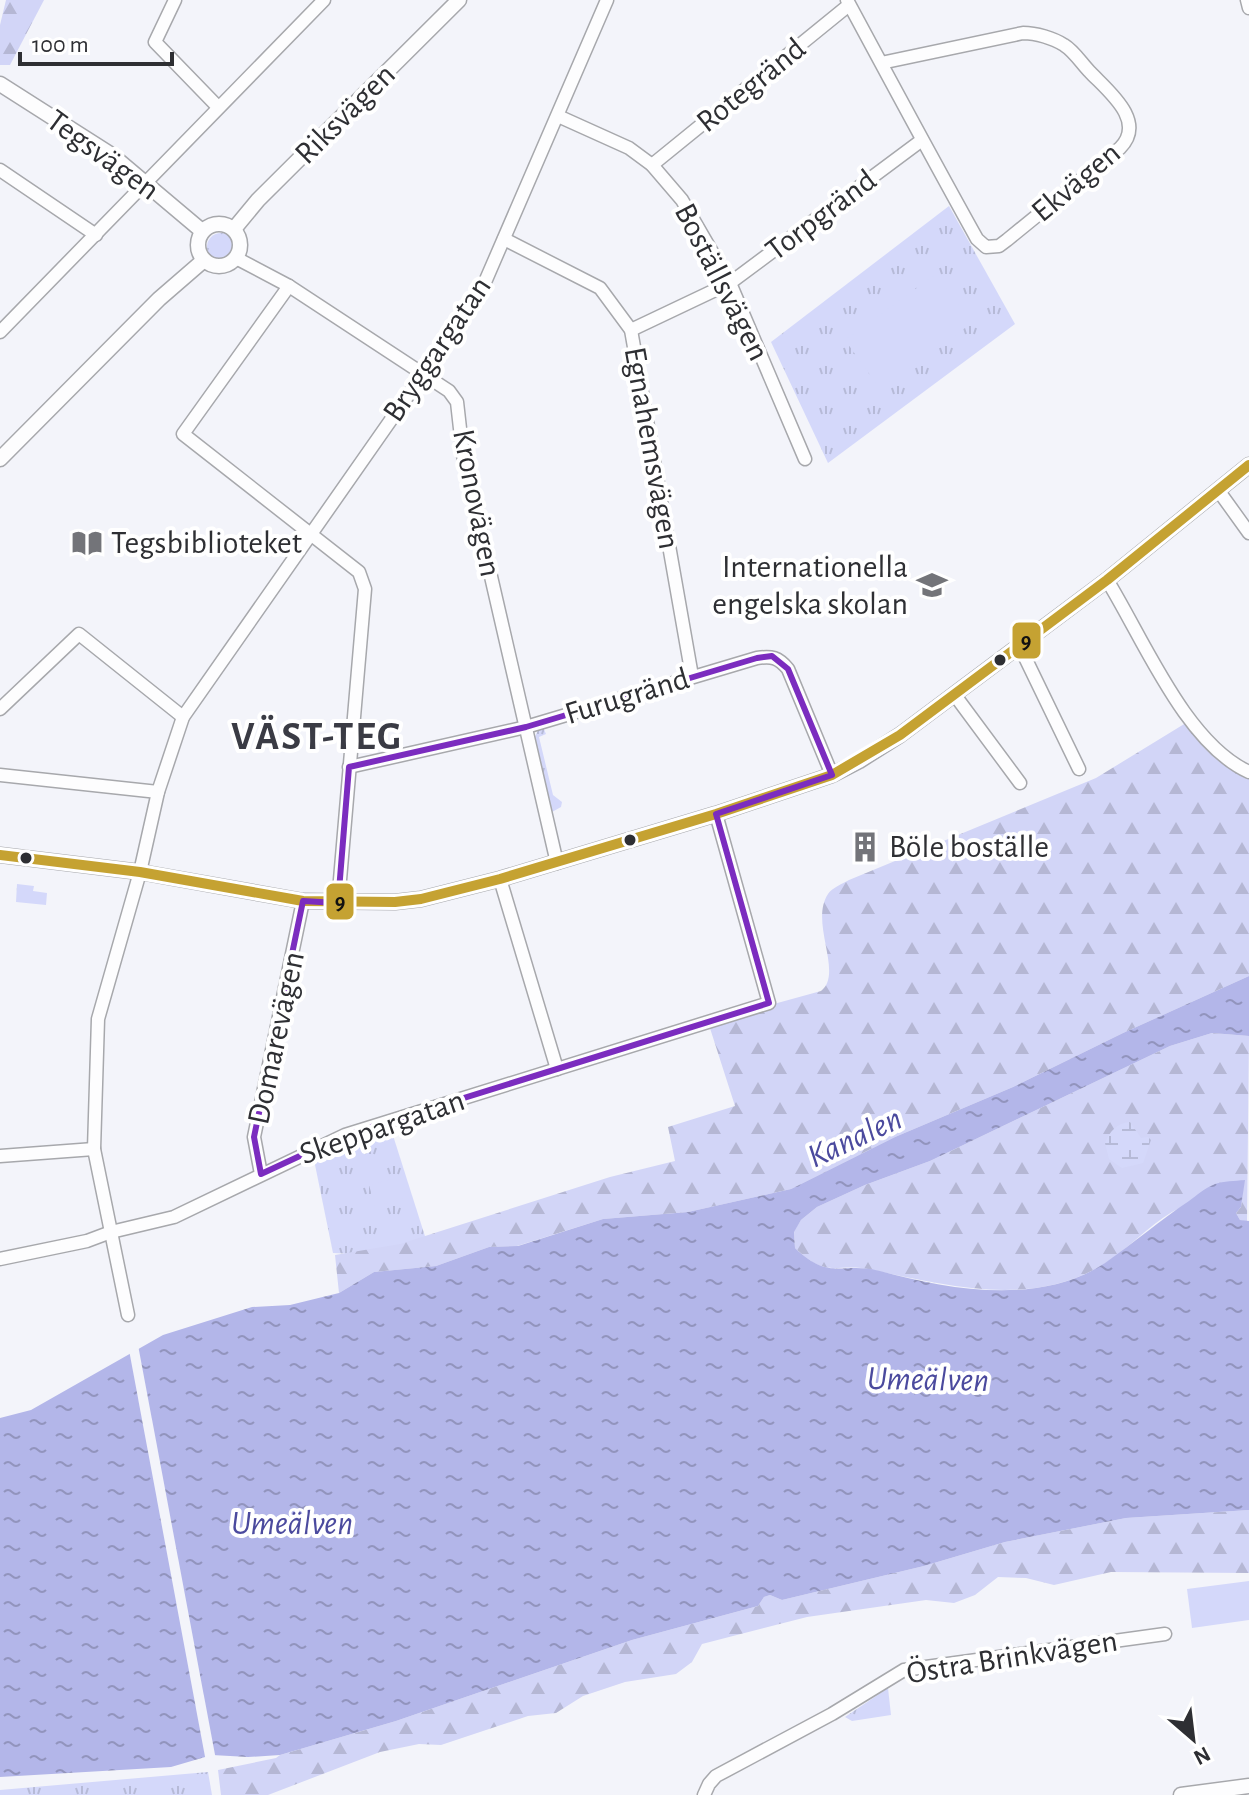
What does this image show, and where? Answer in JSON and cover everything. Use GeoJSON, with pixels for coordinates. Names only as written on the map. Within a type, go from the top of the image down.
{"type":"FeatureCollection","features":[{"type":"Feature","properties":{"kind":"street"},"geometry":{"type":"LineString","coordinates":[[175,0],[155,42],[218,107]]}},
{"type":"Feature","properties":{"kind":"street"},"geometry":{"type":"LineString","coordinates":[[0,332],[324,0]]}},
{"type":"Feature","properties":{"kind":"street","name":"Riksvägen"},"geometry":{"type":"LineString","coordinates":[[234,229],[258,200],[459,0]]}},
{"type":"Feature","properties":{"kind":"street","name":"Bryggargatan"},"geometry":{"type":"LineString","coordinates":[[128,1315],[94,1149],[98,1019],[140,872],[158,792],[183,717],[475,300],[607,0]]}},
{"type":"Feature","properties":{"kind":"street"},"geometry":{"type":"LineString","coordinates":[[1247,0],[1249,8]]}},
{"type":"Feature","properties":{"kind":"street","name":"Ekvägen"},"geometry":{"type":"LineString","coordinates":[[848,2],[922,140],[977,239],[986,247],[993,248],[1007,240],[1120,148],[1129,135],[1123,109],[1065,45],[1035,33],[881,63]]}},
{"type":"Feature","properties":{"kind":"street","name":"Rotegränd"},"geometry":{"type":"LineString","coordinates":[[652,165],[848,2]]}},
{"type":"Feature","properties":{"kind":"street","name":"Tegsvägen"},"geometry":{"type":"LineString","coordinates":[[0,84],[81,133],[202,231]]}},
{"type":"Feature","properties":{"kind":"street","name":"Boställsvägen"},"geometry":{"type":"LineString","coordinates":[[558,116],[629,148],[652,165],[682,200],[730,283],[805,459]]}},
{"type":"Feature","properties":{"kind":"street","name":"Torpgränd"},"geometry":{"type":"LineString","coordinates":[[631,330],[730,283],[922,140]]}},
{"type":"Feature","properties":{"kind":"street"},"geometry":{"type":"LineString","coordinates":[[0,170],[96,235]]}},
{"type":"Feature","properties":{"kind":"street"},"geometry":{"type":"LineString","coordinates":[[216,223],[234,229],[240,242],[236,258],[224,266],[215,266],[204,260],[197,247],[202,231],[216,223]]}},
{"type":"Feature","properties":{"kind":"street","name":"Egnahemsvägen"},"geometry":{"type":"LineString","coordinates":[[504,239],[600,288],[631,330],[692,676]]}},
{"type":"Feature","properties":{"kind":"street","name":"Kronovägen"},"geometry":{"type":"LineString","coordinates":[[236,258],[289,286],[449,391],[457,402],[463,455],[557,863]]}},
{"type":"Feature","properties":{"kind":"street"},"geometry":{"type":"LineString","coordinates":[[0,459],[159,299],[204,260]]}},
{"type":"Feature","properties":{"kind":"street"},"geometry":{"type":"LineString","coordinates":[[289,286],[183,434],[359,572],[365,589],[338,903]]}},
{"type":"Feature","properties":{"kind":"street"},"geometry":{"type":"LineString","coordinates":[[0,855],[140,872],[303,901],[338,903],[421,899],[557,863],[716,814],[832,775],[890,741],[1107,580],[1249,465]]}},
{"type":"Feature","properties":{"kind":"street"},"geometry":{"type":"LineString","coordinates":[[1218,490],[1249,533]]}},
{"type":"Feature","properties":{"kind":"street"},"geometry":{"type":"LineString","coordinates":[[1107,580],[1166,685],[1202,736],[1222,755],[1249,772]]}},
{"type":"Feature","properties":{"kind":"street"},"geometry":{"type":"LineString","coordinates":[[0,709],[79,634],[183,717]]}},
{"type":"Feature","properties":{"kind":"street"},"geometry":{"type":"LineString","coordinates":[[1019,645],[1079,769]]}},
{"type":"Feature","properties":{"kind":"street","name":"Furugränd"},"geometry":{"type":"LineString","coordinates":[[349,767],[526,727],[692,676],[772,656],[782,661],[788,669],[832,775]]}},
{"type":"Feature","properties":{"kind":"street"},"geometry":{"type":"LineString","coordinates":[[954,694],[1020,783]]}},
{"type":"Feature","properties":{"kind":"street"},"geometry":{"type":"LineString","coordinates":[[0,775],[158,792]]}},
{"type":"Feature","properties":{"kind":"street","name":"Skeppargatan"},"geometry":{"type":"LineString","coordinates":[[0,1259],[87,1241],[174,1217],[345,1135],[769,1003],[716,814]]}},
{"type":"Feature","properties":{"kind":"street"},"geometry":{"type":"LineString","coordinates":[[500,879],[557,1069]]}},
{"type":"Feature","properties":{"kind":"street","name":"Domarevägen"},"geometry":{"type":"LineString","coordinates":[[261,1174],[254,1137],[303,901]]}},
{"type":"Feature","properties":{"kind":"street"},"geometry":{"type":"LineString","coordinates":[[0,1156],[94,1149]]}},
{"type":"Feature","properties":{"kind":"street","name":"Östra Brinkvägen"},"geometry":{"type":"LineString","coordinates":[[704,1795],[716,1776],[835,1712],[904,1670],[1165,1634]]}},
{"type":"Feature","properties":{"kind":"street"},"geometry":{"type":"LineString","coordinates":[[1181,1795],[1249,1786]]}},
{"type":"Feature","properties":{"kind":"highlighted area"},"geometry":{"type":"Polygon","coordinates":[[[772,656],[788,669],[832,775],[716,814],[769,1003],[345,1135],[261,1174],[254,1137],[303,901],[338,903],[349,767],[526,727],[757,658],[772,656]]]}},
{"type":"Feature","properties":{"kind":"green space"},"geometry":{"type":"Polygon","coordinates":[[[6,0],[44,0],[10,65],[0,65],[0,25],[6,0]]]}},
{"type":"Feature","properties":{"kind":"green space"},"geometry":{"type":"Polygon","coordinates":[[[949,206],[1015,324],[828,463],[771,342],[949,206]]]}},
{"type":"Feature","properties":{"kind":"green space"},"geometry":{"type":"Polygon","coordinates":[[[221,233],[231,237],[235,247],[231,257],[221,261],[211,257],[207,247],[211,237],[221,233]]]}},
{"type":"Feature","properties":{"kind":"green space"},"geometry":{"type":"Polygon","coordinates":[[[936,274],[972,323],[880,389],[845,340],[936,274]]]}},
{"type":"Feature","properties":{"kind":"green space"},"geometry":{"type":"Polygon","coordinates":[[[1194,718],[1218,745],[1249,766],[1249,976],[1013,1087],[895,1137],[791,1189],[688,1212],[603,1219],[517,1246],[489,1247],[436,1266],[374,1272],[339,1293],[335,1255],[400,1244],[610,1177],[675,1161],[668,1127],[735,1106],[708,1022],[821,991],[827,983],[829,972],[822,919],[823,906],[832,890],[849,880],[1096,778],[1194,718]]]}},
{"type":"Feature","properties":{"kind":"green space"},"geometry":{"type":"Polygon","coordinates":[[[543,727],[546,734],[539,737],[553,795],[562,802],[561,807],[552,812],[534,739],[543,727]]]}},
{"type":"Feature","properties":{"kind":"green space"},"geometry":{"type":"Polygon","coordinates":[[[17,884],[34,886],[33,891],[47,893],[46,905],[16,902],[17,884]]]}},
{"type":"Feature","properties":{"kind":"green space"},"geometry":{"type":"Polygon","coordinates":[[[1212,1033],[1249,1036],[1247,1222],[1240,1220],[1236,1213],[1241,1207],[1244,1180],[1172,1212],[1113,1258],[1077,1278],[1049,1286],[1020,1289],[961,1287],[860,1268],[825,1267],[795,1248],[794,1231],[801,1220],[817,1207],[930,1161],[1170,1046],[1212,1033]]]}},
{"type":"Feature","properties":{"kind":"green space"},"geometry":{"type":"Polygon","coordinates":[[[1130,1122],[1141,1138],[1151,1140],[1143,1163],[1122,1168],[1109,1159],[1105,1143],[1114,1128],[1130,1122]]]}},
{"type":"Feature","properties":{"kind":"green space"},"geometry":{"type":"Polygon","coordinates":[[[390,1126],[430,1252],[396,1256],[333,1253],[313,1155],[349,1138],[390,1126]]]}},
{"type":"Feature","properties":{"kind":"green space"},"geometry":{"type":"Polygon","coordinates":[[[400,1177],[406,1198],[375,1206],[369,1185],[400,1177]]]}},
{"type":"Feature","properties":{"kind":"green space"},"geometry":{"type":"Polygon","coordinates":[[[1249,1510],[1249,1573],[1111,1572],[1054,1585],[1026,1578],[998,1577],[975,1595],[954,1603],[926,1600],[807,1617],[702,1644],[692,1662],[676,1674],[625,1682],[583,1696],[556,1713],[528,1716],[441,1745],[419,1744],[380,1752],[268,1795],[221,1795],[218,1770],[276,1758],[396,1721],[632,1640],[758,1606],[764,1597],[770,1595],[782,1600],[924,1566],[1005,1542],[1126,1518],[1249,1510]]]}},
{"type":"Feature","properties":{"kind":"green space"},"geometry":{"type":"Polygon","coordinates":[[[1249,1581],[1249,1620],[1192,1628],[1187,1589],[1249,1581]]]}},
{"type":"Feature","properties":{"kind":"green space"},"geometry":{"type":"Polygon","coordinates":[[[888,1688],[891,1715],[852,1721],[845,1717],[888,1688]]]}},
{"type":"Feature","properties":{"kind":"green space"},"geometry":{"type":"Polygon","coordinates":[[[208,1772],[212,1795],[0,1795],[0,1790],[208,1772]]]}},
{"type":"Feature","properties":{"kind":"water","name":"Umeälven"},"geometry":{"type":"Polygon","coordinates":[[[1249,976],[1249,1036],[1212,1033],[1170,1046],[930,1161],[817,1207],[801,1220],[794,1232],[795,1248],[827,1268],[867,1269],[965,1288],[1024,1289],[1052,1285],[1080,1276],[1105,1263],[1208,1188],[1222,1182],[1245,1180],[1241,1207],[1236,1213],[1240,1220],[1249,1221],[1249,1510],[1126,1518],[1005,1542],[924,1566],[782,1600],[770,1595],[764,1597],[758,1606],[632,1640],[396,1721],[280,1755],[212,1755],[171,1767],[0,1777],[0,1418],[31,1410],[163,1335],[252,1307],[290,1305],[339,1293],[374,1272],[436,1266],[489,1247],[518,1246],[603,1219],[688,1212],[791,1189],[895,1137],[1013,1087],[1249,976]]]}},
{"type":"Feature","properties":{"kind":"pier"},"geometry":{"type":"Polygon","coordinates":[[[138,1345],[216,1760],[206,1762],[129,1350],[138,1345]]]}},
{"type":"Feature","properties":{"kind":"transit line","name":"9"},"geometry":{"type":"LineString","coordinates":[[0,855],[140,872],[303,901],[395,902],[421,899],[500,879],[716,814],[832,775],[900,735],[1107,580],[1249,465]]}},
{"type":"Feature","properties":{"kind":"place","name":"Tegsbiblioteket"},"geometry":{"type":"Point","coordinates":[87,543]}},
{"type":"Feature","properties":{"kind":"place","name":"Internationella engelska skolan"},"geometry":{"type":"Point","coordinates":[932,585]}},
{"type":"Feature","properties":{"kind":"place","name":"Böle boställe"},"geometry":{"type":"Point","coordinates":[865,847]}},
{"type":"Feature","properties":{"kind":"district","name":"VÄST-TEG"},"geometry":{"type":"Point","coordinates":[317,737]}},
{"type":"Feature","properties":{"kind":"water label","name":"Kanalen"},"geometry":{"type":"Point","coordinates":[855,1138]}}]}
